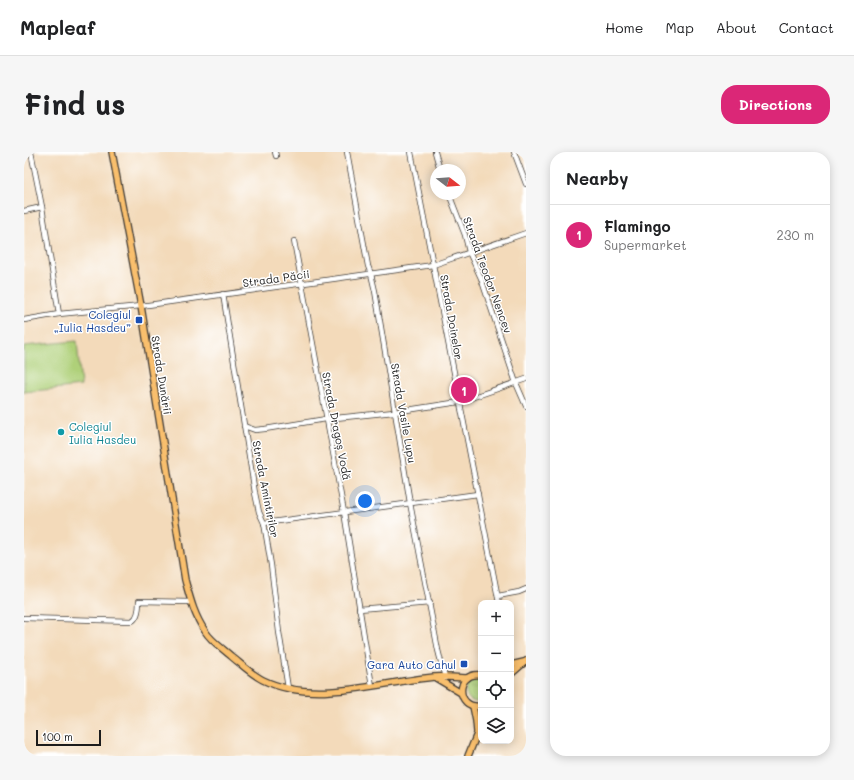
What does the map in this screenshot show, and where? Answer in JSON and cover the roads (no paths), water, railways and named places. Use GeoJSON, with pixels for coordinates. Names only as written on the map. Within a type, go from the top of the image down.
{"type":"FeatureCollection","features":[{"type":"Feature","properties":{"kind":"main road","name":"Strada Dunării"},"geometry":{"type":"LineString","coordinates":[[112,152],[141,306],[184,573],[195,615],[205,632],[252,673],[263,680],[288,688],[318,691],[372,686],[434,677],[467,678],[473,675],[478,675]]}},
{"type":"Feature","properties":{"kind":"main road"},"geometry":{"type":"LineString","coordinates":[[514,664],[526,661]]}},
{"type":"Feature","properties":{"kind":"main road"},"geometry":{"type":"LineString","coordinates":[[513,672],[526,661]]}},
{"type":"Feature","properties":{"kind":"main road"},"geometry":{"type":"LineString","coordinates":[[434,677],[461,693],[465,701],[473,706],[478,706]]}},
{"type":"Feature","properties":{"kind":"main road"},"geometry":{"type":"LineString","coordinates":[[461,693],[462,686],[467,678]]}},
{"type":"Feature","properties":{"kind":"main road"},"geometry":{"type":"LineString","coordinates":[[468,756],[477,734],[473,706]]}},
{"type":"Feature","properties":{"kind":"street"},"geometry":{"type":"LineString","coordinates":[[31,152],[42,207],[59,314]]}},
{"type":"Feature","properties":{"kind":"street","name":"Strada Vasile Lupu"},"geometry":{"type":"LineString","coordinates":[[347,152],[368,266],[371,274],[410,503],[445,678]]}},
{"type":"Feature","properties":{"kind":"street","name":"Strada Doinelor"},"geometry":{"type":"LineString","coordinates":[[411,152],[499,600]]}},
{"type":"Feature","properties":{"kind":"street"},"geometry":{"type":"LineString","coordinates":[[435,152],[438,164]]}},
{"type":"Feature","properties":{"kind":"street"},"geometry":{"type":"LineString","coordinates":[[514,152],[526,184]]}},
{"type":"Feature","properties":{"kind":"street","name":"Strada Teodor Nencev"},"geometry":{"type":"LineString","coordinates":[[451,200],[465,235],[469,252],[481,278],[516,383],[526,406]]}},
{"type":"Feature","properties":{"kind":"street"},"geometry":{"type":"LineString","coordinates":[[24,212],[42,207]]}},
{"type":"Feature","properties":{"kind":"street","name":"Strada Păcii"},"geometry":{"type":"LineString","coordinates":[[24,320],[59,314],[141,306],[433,265],[526,233]]}},
{"type":"Feature","properties":{"kind":"street","name":"Strada Dragoș Vodă"},"geometry":{"type":"LineString","coordinates":[[294,241],[344,512],[372,686]]}},
{"type":"Feature","properties":{"kind":"street","name":"Strada Amintirilor"},"geometry":{"type":"LineString","coordinates":[[223,294],[259,512],[264,524],[271,565],[278,626],[288,688]]}},
{"type":"Feature","properties":{"kind":"street"},"geometry":{"type":"LineString","coordinates":[[244,426],[255,430],[265,429],[326,419],[394,412],[459,402],[526,379]]}},
{"type":"Feature","properties":{"kind":"street"},"geometry":{"type":"LineString","coordinates":[[264,524],[478,494]]}},
{"type":"Feature","properties":{"kind":"street"},"geometry":{"type":"LineString","coordinates":[[498,596],[519,592],[526,589]]}},
{"type":"Feature","properties":{"kind":"street"},"geometry":{"type":"LineString","coordinates":[[24,618],[132,621],[136,618],[139,608],[139,601],[191,602]]}},
{"type":"Feature","properties":{"kind":"street"},"geometry":{"type":"LineString","coordinates":[[359,609],[430,603]]}},
{"type":"Feature","properties":{"kind":"place","name":"Colegiul „Iulia Hasdeu”"},"geometry":{"type":"Point","coordinates":[139,320]}},
{"type":"Feature","properties":{"kind":"place","name":"Flamingo"},"geometry":{"type":"Point","coordinates":[464,390]}},
{"type":"Feature","properties":{"kind":"place","name":"Colegiul Iulia Hasdeu"},"geometry":{"type":"Point","coordinates":[61,432]}},
{"type":"Feature","properties":{"kind":"place","name":"Gara Auto Cahul"},"geometry":{"type":"Point","coordinates":[464,664]}}]}
